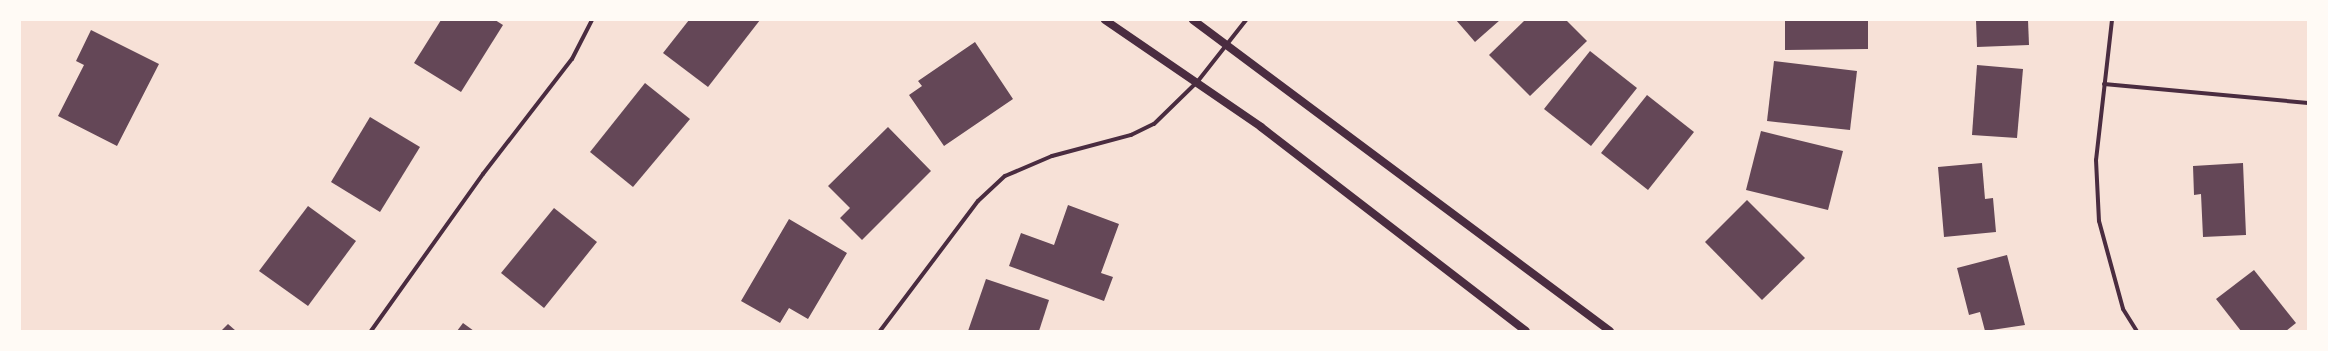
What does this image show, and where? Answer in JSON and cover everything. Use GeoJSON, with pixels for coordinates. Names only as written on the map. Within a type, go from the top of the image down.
{"type":"FeatureCollection","features":[{"type":"Feature","properties":{"kind":"main road"},"geometry":{"type":"LineString","coordinates":[[1105,20],[1198,81],[1526,331]]}},
{"type":"Feature","properties":{"kind":"main road"},"geometry":{"type":"LineString","coordinates":[[1193,20],[1610,331]]}},
{"type":"Feature","properties":{"kind":"street"},"geometry":{"type":"LineString","coordinates":[[371,331],[483,174],[572,59],[592,20]]}},
{"type":"Feature","properties":{"kind":"street"},"geometry":{"type":"LineString","coordinates":[[880,331],[978,201],[1005,176],[1040,160],[1131,135],[1154,124],[1198,81],[1246,20]]}},
{"type":"Feature","properties":{"kind":"street"},"geometry":{"type":"LineString","coordinates":[[2112,20],[2096,160],[2098,221],[2123,309],[2137,331]]}},
{"type":"Feature","properties":{"kind":"street"},"geometry":{"type":"LineString","coordinates":[[2104,84],[2308,103]]}},
{"type":"Feature","properties":{"kind":"building"},"geometry":{"type":"Polygon","coordinates":[[[441,20],[495,20],[503,25],[461,92],[414,63],[441,20]]]}},
{"type":"Feature","properties":{"kind":"building"},"geometry":{"type":"Polygon","coordinates":[[[689,20],[760,20],[708,87],[663,53],[689,20]]]}},
{"type":"Feature","properties":{"kind":"building"},"geometry":{"type":"Polygon","coordinates":[[[1456,20],[1500,20],[1475,42],[1456,20]]]}},
{"type":"Feature","properties":{"kind":"building"},"geometry":{"type":"Polygon","coordinates":[[[1525,20],[1566,20],[1587,41],[1530,96],[1489,55],[1525,20]]]}},
{"type":"Feature","properties":{"kind":"building"},"geometry":{"type":"Polygon","coordinates":[[[1785,20],[1868,20],[1868,49],[1785,50],[1785,20]]]}},
{"type":"Feature","properties":{"kind":"building"},"geometry":{"type":"Polygon","coordinates":[[[1976,20],[2028,20],[2029,45],[1977,47],[1976,20]]]}},
{"type":"Feature","properties":{"kind":"building"},"geometry":{"type":"Polygon","coordinates":[[[91,30],[159,64],[117,146],[58,116],[84,65],[76,61],[91,30]]]}},
{"type":"Feature","properties":{"kind":"building"},"geometry":{"type":"Polygon","coordinates":[[[975,42],[1013,99],[944,146],[909,95],[922,86],[918,81],[975,42]]]}},
{"type":"Feature","properties":{"kind":"building"},"geometry":{"type":"Polygon","coordinates":[[[1590,51],[1637,88],[1591,146],[1544,109],[1590,51]]]}},
{"type":"Feature","properties":{"kind":"building"},"geometry":{"type":"Polygon","coordinates":[[[1774,61],[1857,71],[1850,130],[1767,121],[1774,61]]]}},
{"type":"Feature","properties":{"kind":"building"},"geometry":{"type":"Polygon","coordinates":[[[1977,65],[2023,69],[2017,138],[1972,135],[1977,65]]]}},
{"type":"Feature","properties":{"kind":"building"},"geometry":{"type":"Polygon","coordinates":[[[645,83],[690,119],[633,187],[590,152],[645,83]]]}},
{"type":"Feature","properties":{"kind":"building"},"geometry":{"type":"Polygon","coordinates":[[[1647,95],[1694,132],[1648,190],[1601,153],[1647,95]]]}},
{"type":"Feature","properties":{"kind":"building"},"geometry":{"type":"Polygon","coordinates":[[[370,117],[420,147],[380,212],[331,182],[370,117]]]}},
{"type":"Feature","properties":{"kind":"building"},"geometry":{"type":"Polygon","coordinates":[[[888,127],[931,171],[862,240],[840,218],[850,208],[828,186],[888,127]]]}},
{"type":"Feature","properties":{"kind":"building"},"geometry":{"type":"Polygon","coordinates":[[[1761,131],[1843,151],[1828,210],[1746,190],[1761,131]]]}},
{"type":"Feature","properties":{"kind":"building"},"geometry":{"type":"Polygon","coordinates":[[[1982,163],[1985,199],[1993,198],[1996,232],[1944,237],[1938,167],[1982,163]]]}},
{"type":"Feature","properties":{"kind":"building"},"geometry":{"type":"Polygon","coordinates":[[[2243,163],[2246,235],[2203,237],[2201,194],[2194,195],[2193,166],[2243,163]]]}},
{"type":"Feature","properties":{"kind":"building"},"geometry":{"type":"Polygon","coordinates":[[[1747,200],[1805,258],[1762,300],[1705,242],[1747,200]]]}},
{"type":"Feature","properties":{"kind":"building"},"geometry":{"type":"Polygon","coordinates":[[[1068,205],[1119,224],[1101,273],[1113,277],[1104,301],[1009,266],[1021,233],[1054,245],[1068,205]]]}},
{"type":"Feature","properties":{"kind":"building"},"geometry":{"type":"Polygon","coordinates":[[[308,206],[356,241],[308,306],[259,271],[308,206]]]}},
{"type":"Feature","properties":{"kind":"building"},"geometry":{"type":"Polygon","coordinates":[[[554,208],[597,242],[544,308],[501,273],[554,208]]]}},
{"type":"Feature","properties":{"kind":"building"},"geometry":{"type":"Polygon","coordinates":[[[789,219],[847,253],[808,319],[789,308],[780,323],[741,301],[789,219]]]}},
{"type":"Feature","properties":{"kind":"building"},"geometry":{"type":"Polygon","coordinates":[[[2007,255],[2025,325],[1985,331],[1980,312],[1969,315],[1957,268],[2007,255]]]}},
{"type":"Feature","properties":{"kind":"building"},"geometry":{"type":"Polygon","coordinates":[[[2254,270],[2296,323],[2286,331],[2241,331],[2216,299],[2254,270]]]}},
{"type":"Feature","properties":{"kind":"building"},"geometry":{"type":"Polygon","coordinates":[[[986,279],[1049,300],[1039,331],[968,331],[986,279]]]}},
{"type":"Feature","properties":{"kind":"building"},"geometry":{"type":"Polygon","coordinates":[[[463,323],[474,331],[457,331],[463,323]]]}},
{"type":"Feature","properties":{"kind":"building"},"geometry":{"type":"Polygon","coordinates":[[[228,324],[236,331],[221,331],[228,324]]]}}]}
